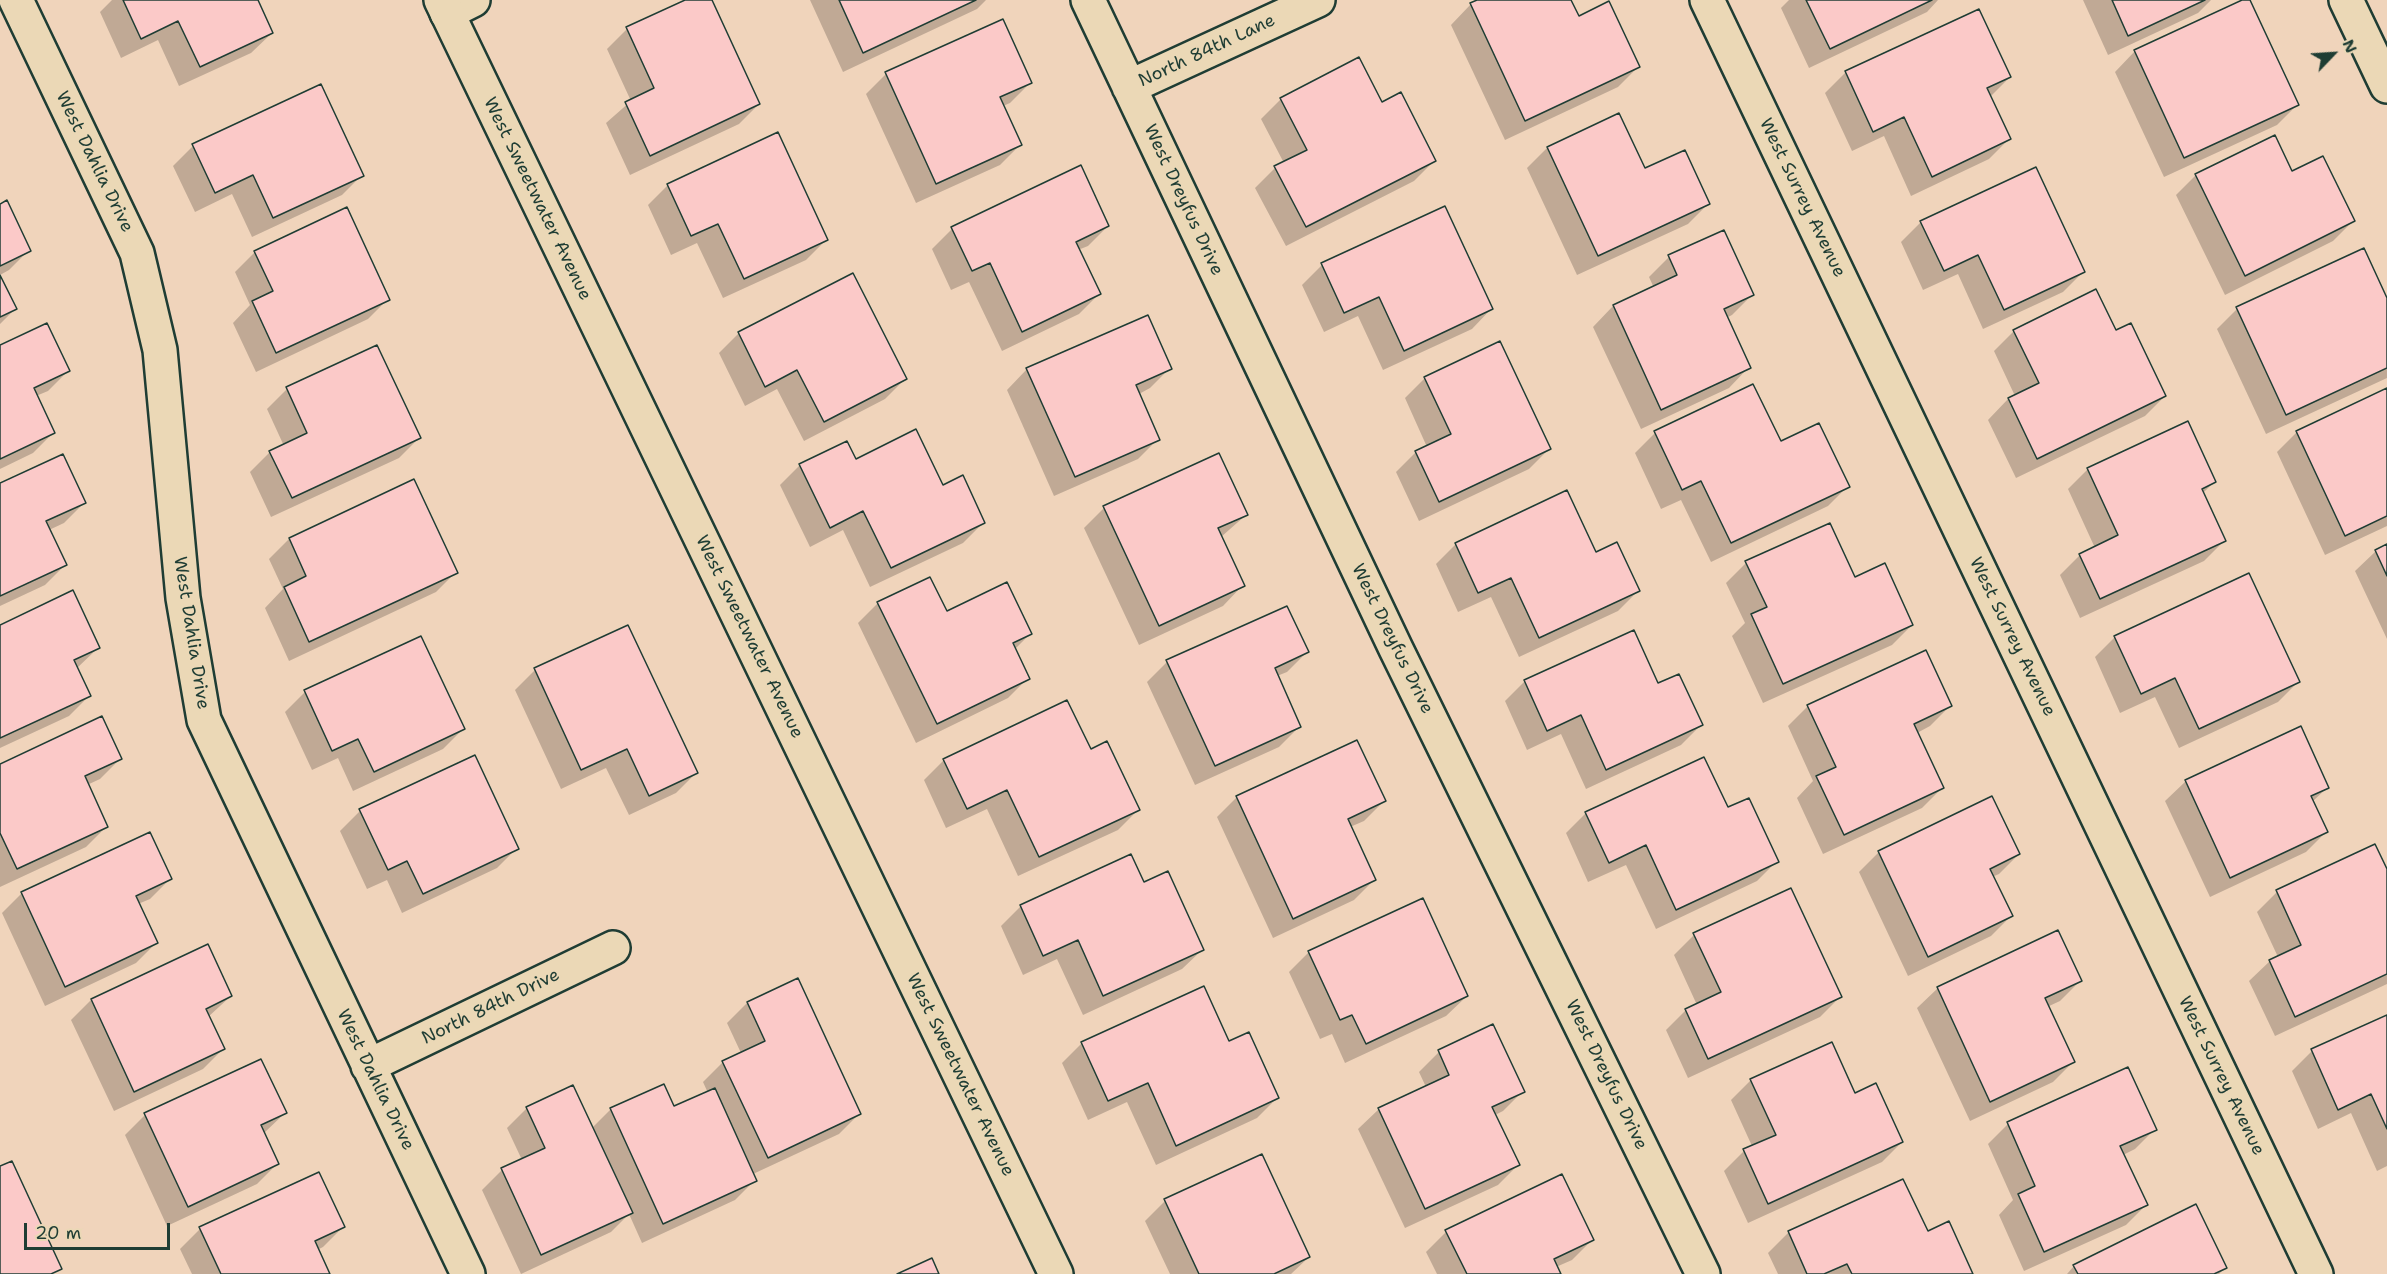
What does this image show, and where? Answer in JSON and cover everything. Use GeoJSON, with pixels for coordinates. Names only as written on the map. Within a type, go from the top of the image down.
{"type":"FeatureCollection","features":[{"type":"Feature","properties":{"kind":"street","name":"West Dahlia Drive"},"geometry":{"type":"LineString","coordinates":[[16,0],[137,253],[160,350],[183,598],[204,720],[468,1274]]}},
{"type":"Feature","properties":{"kind":"street","name":"West Dreyfus Drive"},"geometry":{"type":"LineString","coordinates":[[1088,0],[1401,660],[1703,1274]]}},
{"type":"Feature","properties":{"kind":"street","name":"North 84th Lane"},"geometry":{"type":"LineString","coordinates":[[1129,87],[1318,0]]}},
{"type":"Feature","properties":{"kind":"street","name":"West Surrey Avenue"},"geometry":{"type":"LineString","coordinates":[[1707,0],[2316,1274]]}},
{"type":"Feature","properties":{"kind":"street"},"geometry":{"type":"LineString","coordinates":[[2346,0],[2387,86]]}},
{"type":"Feature","properties":{"kind":"street","name":"West Sweetwater Avenue"},"geometry":{"type":"LineString","coordinates":[[454,4],[1056,1274]]}},
{"type":"Feature","properties":{"kind":"street","name":"North 84th Drive"},"geometry":{"type":"LineString","coordinates":[[368,1066],[613,948]]}},
{"type":"Feature","properties":{"kind":"building"},"geometry":{"type":"Polygon","coordinates":[[[123,0],[258,0],[273,33],[200,67],[178,21],[141,39],[123,0]]]}},
{"type":"Feature","properties":{"kind":"building"},"geometry":{"type":"Polygon","coordinates":[[[685,0],[712,0],[760,104],[650,156],[625,102],[654,88],[626,27],[685,0]]]}},
{"type":"Feature","properties":{"kind":"building"},"geometry":{"type":"Polygon","coordinates":[[[839,0],[976,0],[863,53],[839,0]]]}},
{"type":"Feature","properties":{"kind":"building"},"geometry":{"type":"Polygon","coordinates":[[[1477,0],[1571,0],[1579,16],[1609,1],[1640,67],[1525,121],[1470,3],[1477,0]]]}},
{"type":"Feature","properties":{"kind":"building"},"geometry":{"type":"Polygon","coordinates":[[[1806,0],[1932,0],[1830,49],[1806,0]]]}},
{"type":"Feature","properties":{"kind":"building"},"geometry":{"type":"Polygon","coordinates":[[[2112,0],[2205,0],[2128,36],[2112,0]]]}},
{"type":"Feature","properties":{"kind":"building"},"geometry":{"type":"Polygon","coordinates":[[[2242,0],[2250,0],[2299,105],[2184,158],[2134,50],[2242,0]]]}},
{"type":"Feature","properties":{"kind":"building"},"geometry":{"type":"Polygon","coordinates":[[[1979,9],[2011,77],[1987,88],[2011,139],[1932,177],[1904,117],[1873,132],[1845,71],[1979,9]]]}},
{"type":"Feature","properties":{"kind":"building"},"geometry":{"type":"Polygon","coordinates":[[[1003,19],[1032,83],[1000,97],[1022,145],[936,184],[885,72],[1003,19]]]}},
{"type":"Feature","properties":{"kind":"building"},"geometry":{"type":"Polygon","coordinates":[[[1359,57],[1382,102],[1401,92],[1436,161],[1306,227],[1274,166],[1307,150],[1280,98],[1359,57]]]}},
{"type":"Feature","properties":{"kind":"building"},"geometry":{"type":"Polygon","coordinates":[[[321,84],[364,176],[273,218],[253,175],[215,193],[192,144],[321,84]]]}},
{"type":"Feature","properties":{"kind":"building"},"geometry":{"type":"Polygon","coordinates":[[[1619,113],[1645,168],[1685,150],[1710,204],[1598,256],[1547,147],[1619,113]]]}},
{"type":"Feature","properties":{"kind":"building"},"geometry":{"type":"Polygon","coordinates":[[[778,132],[828,240],[744,279],[718,224],[691,236],[667,184],[778,132]]]}},
{"type":"Feature","properties":{"kind":"building"},"geometry":{"type":"Polygon","coordinates":[[[2275,135],[2292,171],[2323,156],[2355,221],[2245,276],[2195,174],[2275,135]]]}},
{"type":"Feature","properties":{"kind":"building"},"geometry":{"type":"Polygon","coordinates":[[[1081,165],[1109,226],[1076,242],[1101,294],[1022,332],[990,263],[972,271],[951,227],[1081,165]]]}},
{"type":"Feature","properties":{"kind":"building"},"geometry":{"type":"Polygon","coordinates":[[[2036,167],[2085,272],[2004,310],[1978,255],[1944,271],[1920,221],[2036,167]]]}},
{"type":"Feature","properties":{"kind":"building"},"geometry":{"type":"Polygon","coordinates":[[[7,200],[31,251],[0,266],[0,204],[7,200]]]}},
{"type":"Feature","properties":{"kind":"building"},"geometry":{"type":"Polygon","coordinates":[[[1445,206],[1493,309],[1404,351],[1379,297],[1344,313],[1321,263],[1445,206]]]}},
{"type":"Feature","properties":{"kind":"building"},"geometry":{"type":"Polygon","coordinates":[[[347,207],[390,300],[276,353],[252,301],[273,291],[254,251],[347,207]]]}},
{"type":"Feature","properties":{"kind":"building"},"geometry":{"type":"Polygon","coordinates":[[[1724,230],[1754,295],[1724,309],[1751,368],[1661,410],[1613,305],[1677,275],[1668,255],[1724,230]]]}},
{"type":"Feature","properties":{"kind":"building"},"geometry":{"type":"Polygon","coordinates":[[[2364,248],[2387,298],[2387,368],[2286,415],[2236,307],[2364,248]]]}},
{"type":"Feature","properties":{"kind":"building"},"geometry":{"type":"Polygon","coordinates":[[[853,273],[907,379],[824,422],[797,370],[765,387],[738,332],[853,273]]]}},
{"type":"Feature","properties":{"kind":"building"},"geometry":{"type":"Polygon","coordinates":[[[0,275],[17,309],[0,317],[0,275]]]}},
{"type":"Feature","properties":{"kind":"building"},"geometry":{"type":"Polygon","coordinates":[[[2096,289],[2116,330],[2131,323],[2166,396],[2037,459],[2008,398],[2039,383],[2013,330],[2096,289]]]}},
{"type":"Feature","properties":{"kind":"building"},"geometry":{"type":"Polygon","coordinates":[[[1148,315],[1172,369],[1136,385],[1160,440],[1075,477],[1026,368],[1148,315]]]}},
{"type":"Feature","properties":{"kind":"building"},"geometry":{"type":"Polygon","coordinates":[[[47,323],[70,371],[34,388],[55,433],[0,459],[0,345],[47,323]]]}},
{"type":"Feature","properties":{"kind":"building"},"geometry":{"type":"Polygon","coordinates":[[[1500,341],[1551,449],[1439,502],[1415,451],[1451,434],[1424,377],[1500,341]]]}},
{"type":"Feature","properties":{"kind":"building"},"geometry":{"type":"Polygon","coordinates":[[[377,345],[421,438],[292,498],[269,451],[307,433],[286,387],[377,345]]]}},
{"type":"Feature","properties":{"kind":"building"},"geometry":{"type":"Polygon","coordinates":[[[1753,384],[1781,441],[1819,423],[1850,487],[1731,543],[1701,481],[1682,490],[1654,431],[1753,384]]]}},
{"type":"Feature","properties":{"kind":"building"},"geometry":{"type":"Polygon","coordinates":[[[2387,388],[2387,516],[2345,536],[2296,431],[2387,388]]]}},
{"type":"Feature","properties":{"kind":"building"},"geometry":{"type":"Polygon","coordinates":[[[2188,421],[2216,482],[2202,489],[2226,541],[2100,599],[2079,554],[2118,535],[2087,468],[2188,421]]]}},
{"type":"Feature","properties":{"kind":"building"},"geometry":{"type":"Polygon","coordinates":[[[916,429],[943,485],[963,475],[985,523],[891,568],[863,511],[830,528],[799,464],[847,441],[856,459],[916,429]]]}},
{"type":"Feature","properties":{"kind":"building"},"geometry":{"type":"Polygon","coordinates":[[[1219,453],[1248,515],[1218,528],[1245,586],[1159,626],[1103,506],[1219,453]]]}},
{"type":"Feature","properties":{"kind":"building"},"geometry":{"type":"Polygon","coordinates":[[[63,454],[86,503],[46,521],[67,565],[0,596],[0,483],[63,454]]]}},
{"type":"Feature","properties":{"kind":"building"},"geometry":{"type":"Polygon","coordinates":[[[414,479],[458,573],[309,642],[284,587],[306,576],[289,538],[414,479]]]}},
{"type":"Feature","properties":{"kind":"building"},"geometry":{"type":"Polygon","coordinates":[[[1567,490],[1596,552],[1617,542],[1640,591],[1539,638],[1511,578],[1478,593],[1455,543],[1567,490]]]}},
{"type":"Feature","properties":{"kind":"building"},"geometry":{"type":"Polygon","coordinates":[[[1830,523],[1855,577],[1885,563],[1913,625],[1783,684],[1751,614],[1767,607],[1745,561],[1830,523]]]}},
{"type":"Feature","properties":{"kind":"building"},"geometry":{"type":"Polygon","coordinates":[[[2387,544],[2387,576],[2375,550],[2387,544]]]}},
{"type":"Feature","properties":{"kind":"building"},"geometry":{"type":"Polygon","coordinates":[[[2249,573],[2300,682],[2199,729],[2175,678],[2141,694],[2114,636],[2249,573]]]}},
{"type":"Feature","properties":{"kind":"building"},"geometry":{"type":"Polygon","coordinates":[[[930,577],[947,611],[1007,582],[1032,634],[1013,643],[1030,679],[937,724],[877,602],[930,577]]]}},
{"type":"Feature","properties":{"kind":"building"},"geometry":{"type":"Polygon","coordinates":[[[73,590],[100,648],[74,660],[91,696],[0,738],[0,625],[73,590]]]}},
{"type":"Feature","properties":{"kind":"building"},"geometry":{"type":"Polygon","coordinates":[[[1287,606],[1309,652],[1275,668],[1301,727],[1215,766],[1166,660],[1287,606]]]}},
{"type":"Feature","properties":{"kind":"building"},"geometry":{"type":"Polygon","coordinates":[[[628,625],[698,773],[649,796],[627,749],[581,770],[534,668],[628,625]]]}},
{"type":"Feature","properties":{"kind":"building"},"geometry":{"type":"Polygon","coordinates":[[[1634,630],[1658,683],[1679,674],[1703,725],[1606,770],[1581,715],[1547,731],[1524,680],[1634,630]]]}},
{"type":"Feature","properties":{"kind":"building"},"geometry":{"type":"Polygon","coordinates":[[[421,636],[465,729],[374,772],[358,739],[332,751],[304,690],[421,636]]]}},
{"type":"Feature","properties":{"kind":"building"},"geometry":{"type":"Polygon","coordinates":[[[1926,650],[1952,706],[1914,724],[1944,788],[1844,835],[1816,776],[1836,767],[1807,705],[1926,650]]]}},
{"type":"Feature","properties":{"kind":"building"},"geometry":{"type":"Polygon","coordinates":[[[1067,700],[1091,749],[1107,741],[1140,810],[1039,857],[1007,790],[967,809],[943,759],[1067,700]]]}},
{"type":"Feature","properties":{"kind":"building"},"geometry":{"type":"Polygon","coordinates":[[[102,716],[122,759],[85,776],[108,827],[17,869],[0,833],[0,764],[102,716]]]}},
{"type":"Feature","properties":{"kind":"building"},"geometry":{"type":"Polygon","coordinates":[[[2301,726],[2329,788],[2311,796],[2328,832],[2230,878],[2185,780],[2301,726]]]}},
{"type":"Feature","properties":{"kind":"building"},"geometry":{"type":"Polygon","coordinates":[[[1357,740],[1386,801],[1348,819],[1376,880],[1293,919],[1236,796],[1357,740]]]}},
{"type":"Feature","properties":{"kind":"building"},"geometry":{"type":"Polygon","coordinates":[[[475,755],[519,849],[423,894],[407,861],[388,870],[359,809],[475,755]]]}},
{"type":"Feature","properties":{"kind":"building"},"geometry":{"type":"Polygon","coordinates":[[[1704,757],[1728,807],[1749,798],[1779,862],[1676,910],[1646,845],[1609,863],[1585,812],[1704,757]]]}},
{"type":"Feature","properties":{"kind":"building"},"geometry":{"type":"Polygon","coordinates":[[[1992,796],[2020,854],[1990,869],[2013,916],[1928,957],[1878,851],[1992,796]]]}},
{"type":"Feature","properties":{"kind":"building"},"geometry":{"type":"Polygon","coordinates":[[[150,832],[172,879],[136,896],[158,943],[65,987],[21,892],[150,832]]]}},
{"type":"Feature","properties":{"kind":"building"},"geometry":{"type":"Polygon","coordinates":[[[2375,844],[2387,869],[2387,974],[2295,1017],[2269,960],[2301,945],[2276,890],[2375,844]]]}},
{"type":"Feature","properties":{"kind":"building"},"geometry":{"type":"Polygon","coordinates":[[[1131,854],[1144,882],[1168,871],[1204,950],[1103,996],[1078,940],[1043,956],[1020,905],[1131,854]]]}},
{"type":"Feature","properties":{"kind":"building"},"geometry":{"type":"Polygon","coordinates":[[[1791,888],[1842,997],[1708,1059],[1685,1009],[1721,992],[1693,933],[1791,888]]]}},
{"type":"Feature","properties":{"kind":"building"},"geometry":{"type":"Polygon","coordinates":[[[1423,898],[1468,996],[1366,1044],[1352,1015],[1340,1020],[1308,951],[1423,898]]]}},
{"type":"Feature","properties":{"kind":"building"},"geometry":{"type":"Polygon","coordinates":[[[2058,930],[2082,981],[2045,998],[2075,1062],[1990,1102],[1937,987],[2058,930]]]}},
{"type":"Feature","properties":{"kind":"building"},"geometry":{"type":"Polygon","coordinates":[[[208,944],[232,996],[206,1009],[225,1049],[134,1092],[91,999],[208,944]]]}},
{"type":"Feature","properties":{"kind":"building"},"geometry":{"type":"Polygon","coordinates":[[[798,978],[861,1114],[768,1158],[722,1061],[765,1041],[747,1002],[798,978]]]}},
{"type":"Feature","properties":{"kind":"building"},"geometry":{"type":"Polygon","coordinates":[[[1204,986],[1229,1041],[1249,1032],[1279,1098],[1176,1146],[1148,1083],[1108,1101],[1081,1042],[1204,986]]]}},
{"type":"Feature","properties":{"kind":"building"},"geometry":{"type":"Polygon","coordinates":[[[2387,1015],[2387,1129],[2371,1094],[2338,1110],[2311,1049],[2387,1015]]]}},
{"type":"Feature","properties":{"kind":"building"},"geometry":{"type":"Polygon","coordinates":[[[1493,1024],[1525,1092],[1492,1107],[1520,1165],[1425,1209],[1378,1108],[1449,1075],[1438,1050],[1493,1024]]]}},
{"type":"Feature","properties":{"kind":"building"},"geometry":{"type":"Polygon","coordinates":[[[1832,1042],[1855,1093],[1876,1083],[1903,1142],[1768,1204],[1743,1149],[1776,1135],[1750,1079],[1832,1042]]]}},
{"type":"Feature","properties":{"kind":"building"},"geometry":{"type":"Polygon","coordinates":[[[261,1059],[287,1113],[261,1125],[279,1164],[188,1207],[144,1113],[261,1059]]]}},
{"type":"Feature","properties":{"kind":"building"},"geometry":{"type":"Polygon","coordinates":[[[2128,1067],[2157,1130],[2120,1146],[2148,1205],[2044,1252],[2018,1194],[2035,1186],[2007,1122],[2128,1067]]]}},
{"type":"Feature","properties":{"kind":"building"},"geometry":{"type":"Polygon","coordinates":[[[664,1084],[674,1106],[715,1088],[757,1181],[663,1224],[610,1108],[664,1084]]]}},
{"type":"Feature","properties":{"kind":"building"},"geometry":{"type":"Polygon","coordinates":[[[573,1085],[633,1213],[541,1255],[501,1168],[545,1148],[526,1107],[573,1085]]]}},
{"type":"Feature","properties":{"kind":"building"},"geometry":{"type":"Polygon","coordinates":[[[1262,1154],[1310,1257],[1274,1274],[1199,1274],[1164,1199],[1262,1154]]]}},
{"type":"Feature","properties":{"kind":"building"},"geometry":{"type":"Polygon","coordinates":[[[12,1161],[62,1269],[51,1274],[0,1274],[0,1166],[12,1161]]]}},
{"type":"Feature","properties":{"kind":"building"},"geometry":{"type":"Polygon","coordinates":[[[319,1172],[345,1227],[315,1241],[330,1274],[221,1274],[199,1227],[319,1172]]]}},
{"type":"Feature","properties":{"kind":"building"},"geometry":{"type":"Polygon","coordinates":[[[1562,1174],[1594,1240],[1554,1259],[1561,1274],[1467,1274],[1445,1230],[1562,1174]]]}},
{"type":"Feature","properties":{"kind":"building"},"geometry":{"type":"Polygon","coordinates":[[[1903,1179],[1928,1231],[1949,1221],[1973,1274],[1852,1274],[1847,1264],[1824,1274],[1807,1274],[1788,1231],[1903,1179]]]}},
{"type":"Feature","properties":{"kind":"building"},"geometry":{"type":"Polygon","coordinates":[[[2196,1204],[2227,1268],[2214,1274],[2078,1274],[2073,1265],[2196,1204]]]}},
{"type":"Feature","properties":{"kind":"building"},"geometry":{"type":"Polygon","coordinates":[[[932,1258],[939,1274],[897,1274],[932,1258]]]}}]}
